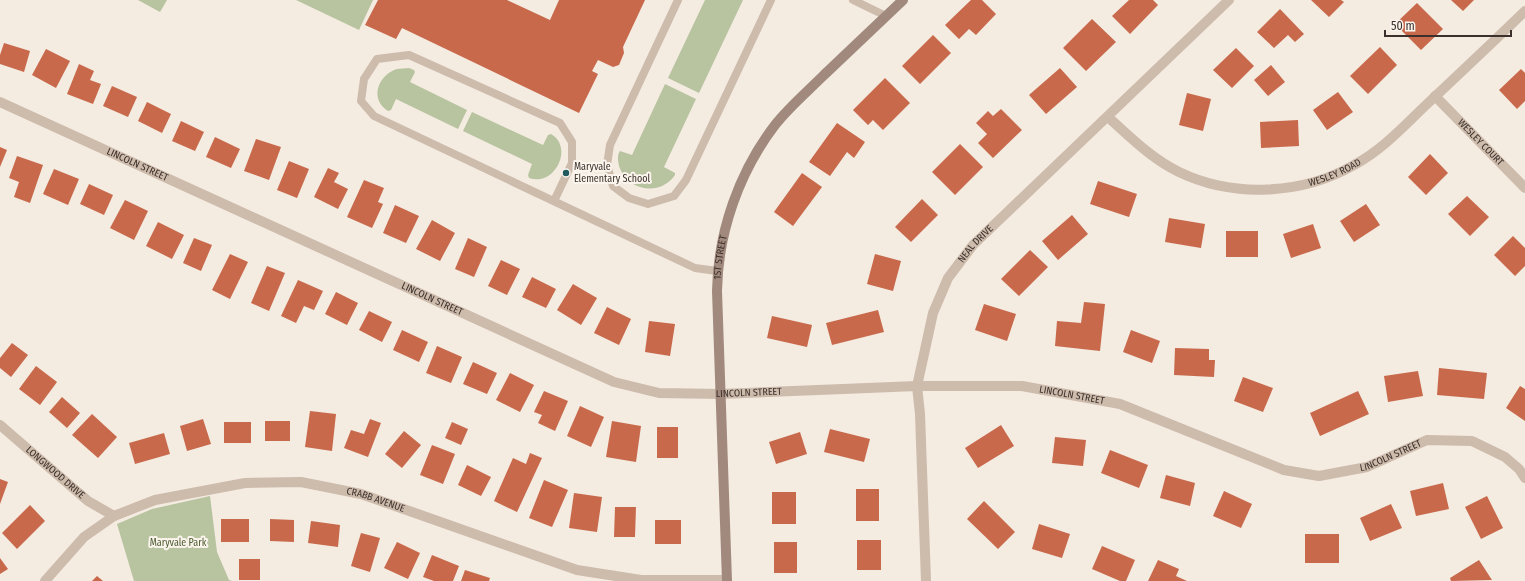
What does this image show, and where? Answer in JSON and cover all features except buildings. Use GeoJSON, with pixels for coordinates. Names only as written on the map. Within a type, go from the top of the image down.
{"type":"FeatureCollection","features":[{"type":"Feature","properties":{"kind":"street","name":"1ST STREET"},"geometry":{"type":"LineString","coordinates":[[727,580],[720,394],[718,271],[723,238],[731,210],[742,181],[756,154],[772,131],[800,98],[903,0]]}},
{"type":"Feature","properties":{"kind":"street","name":"NEAL DRIVE"},"geometry":{"type":"LineString","coordinates":[[926,581],[920,414],[917,386],[933,313],[948,278],[973,245],[1229,0]]}},
{"type":"Feature","properties":{"kind":"street","name":"WESLEY ROAD"},"geometry":{"type":"LineString","coordinates":[[1108,117],[1141,148],[1179,172],[1221,187],[1266,190],[1311,184],[1354,166],[1382,147],[1525,11]]}},
{"type":"Feature","properties":{"kind":"street","name":"WESLEY COURT"},"geometry":{"type":"LineString","coordinates":[[1435,96],[1525,188]]}},
{"type":"Feature","properties":{"kind":"street","name":"LINCOLN STREET"},"geometry":{"type":"LineString","coordinates":[[0,102],[614,382],[659,393],[720,394],[917,386],[1022,386],[1120,404],[1284,470],[1319,476],[1367,467],[1427,440],[1472,441],[1505,457],[1519,469],[1525,478]]}},
{"type":"Feature","properties":{"kind":"street","name":"LONGWOOD DRIVE"},"geometry":{"type":"LineString","coordinates":[[0,425],[88,501],[114,516]]}},
{"type":"Feature","properties":{"kind":"street","name":"CRABB AVENUE"},"geometry":{"type":"LineString","coordinates":[[45,581],[84,537],[114,516],[155,500],[245,482],[301,482],[361,494],[577,570],[640,580],[727,580]]}},
{"type":"Feature","properties":{"kind":"lane"},"geometry":{"type":"LineString","coordinates":[[678,0],[610,145],[608,158],[607,165],[613,186],[629,198],[648,204],[674,196],[686,180],[771,0]]}},
{"type":"Feature","properties":{"kind":"lane"},"geometry":{"type":"LineString","coordinates":[[853,0],[886,16]]}},
{"type":"Feature","properties":{"kind":"lane"},"geometry":{"type":"LineString","coordinates":[[554,201],[572,163],[572,142],[560,123],[409,55],[378,59],[364,79],[361,100],[374,116],[695,268],[718,271]]}},
{"type":"Feature","properties":{"kind":"green space"},"geometry":{"type":"Polygon","coordinates":[[[138,0],[167,0],[160,12],[138,0]]]}},
{"type":"Feature","properties":{"kind":"green space"},"geometry":{"type":"Polygon","coordinates":[[[296,0],[373,0],[359,30],[296,0]]]}},
{"type":"Feature","properties":{"kind":"green space"},"geometry":{"type":"Polygon","coordinates":[[[705,0],[743,0],[699,93],[668,78],[705,0]]]}},
{"type":"Feature","properties":{"kind":"green space"},"geometry":{"type":"Polygon","coordinates":[[[409,68],[414,70],[415,72],[410,82],[467,110],[458,129],[396,99],[391,110],[388,111],[382,106],[377,94],[378,88],[385,76],[397,69],[409,68]]]}},
{"type":"Feature","properties":{"kind":"green space"},"geometry":{"type":"Polygon","coordinates":[[[665,84],[696,99],[664,167],[675,173],[675,175],[669,182],[661,186],[644,188],[636,186],[623,174],[619,166],[618,154],[620,151],[632,155],[665,84]]]}},
{"type":"Feature","properties":{"kind":"green space"},"geometry":{"type":"Polygon","coordinates":[[[472,112],[543,145],[548,135],[551,134],[558,140],[561,148],[561,156],[558,164],[547,177],[538,179],[529,178],[528,175],[532,164],[463,131],[472,112]]]}},
{"type":"Feature","properties":{"kind":"green space","name":"Maryvale Park"},"geometry":{"type":"Polygon","coordinates":[[[210,496],[217,552],[229,580],[232,581],[134,581],[117,524],[152,509],[210,496]]]}},
{"type":"Feature","properties":{"kind":"place","name":"Maryvale Elementary School"},"geometry":{"type":"Point","coordinates":[566,173]}}]}
